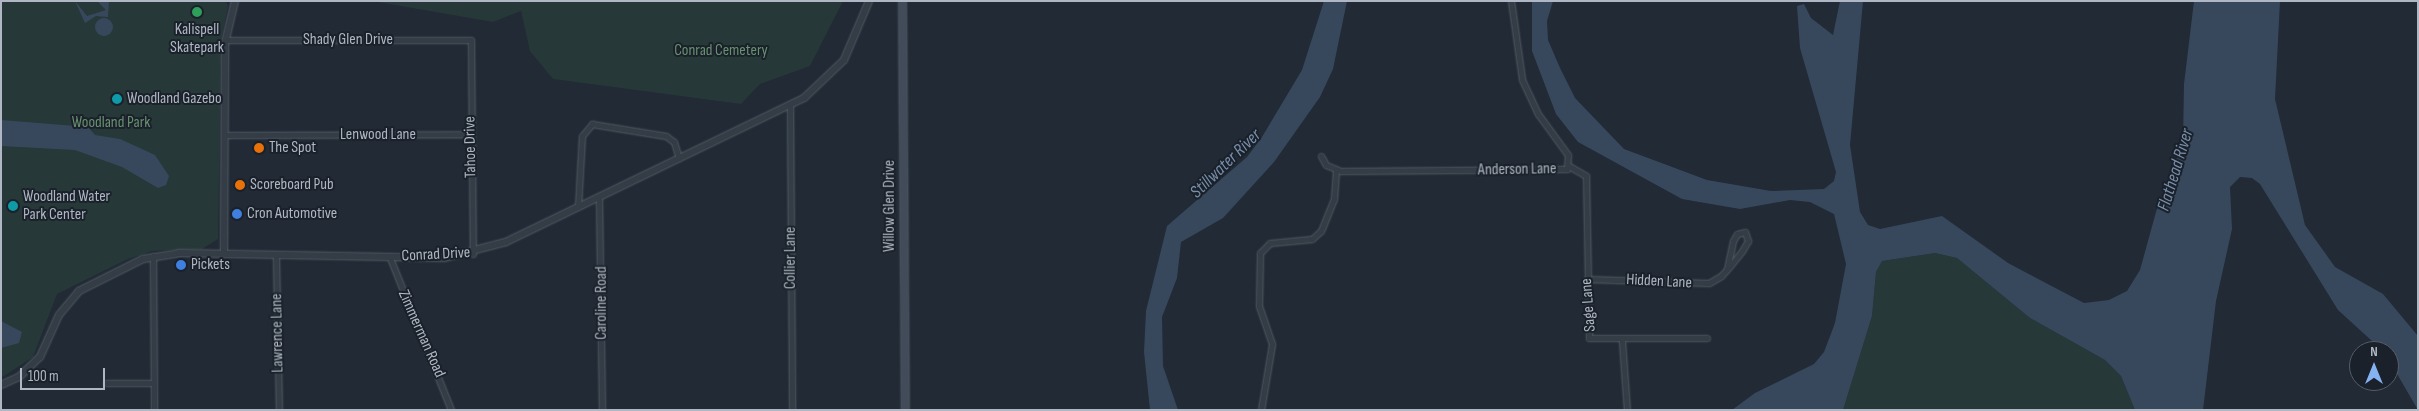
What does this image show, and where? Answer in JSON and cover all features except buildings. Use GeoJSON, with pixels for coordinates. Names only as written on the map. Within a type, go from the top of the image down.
{"type":"FeatureCollection","features":[{"type":"Feature","properties":{"kind":"main road","name":"Willow Glen Drive"},"geometry":{"type":"LineString","coordinates":[[902,1],[905,410]]}},
{"type":"Feature","properties":{"kind":"street"},"geometry":{"type":"LineString","coordinates":[[224,253],[226,40],[235,1]]}},
{"type":"Feature","properties":{"kind":"street","name":"Conrad Drive"},"geometry":{"type":"LineString","coordinates":[[1,385],[19,377],[40,357],[59,315],[79,290],[123,266],[153,256],[224,253],[390,258],[473,254],[578,207],[790,106],[836,71],[851,49],[868,1]]}},
{"type":"Feature","properties":{"kind":"street","name":"Anderson Lane"},"geometry":{"type":"LineString","coordinates":[[1336,170],[1554,171],[1569,166],[1568,156],[1538,114],[1522,79],[1511,1]]}},
{"type":"Feature","properties":{"kind":"street","name":"Shady Glen Drive"},"geometry":{"type":"LineString","coordinates":[[226,40],[471,40]]}},
{"type":"Feature","properties":{"kind":"street","name":"Tahoe Drive"},"geometry":{"type":"LineString","coordinates":[[471,40],[473,254]]}},
{"type":"Feature","properties":{"kind":"street","name":"Collier Lane"},"geometry":{"type":"LineString","coordinates":[[790,106],[792,410]]}},
{"type":"Feature","properties":{"kind":"street"},"geometry":{"type":"LineString","coordinates":[[578,207],[582,136],[592,124],[666,136],[674,142],[679,158]]}},
{"type":"Feature","properties":{"kind":"street","name":"Lenwood Lane"},"geometry":{"type":"LineString","coordinates":[[224,135],[471,134]]}},
{"type":"Feature","properties":{"kind":"street"},"geometry":{"type":"LineString","coordinates":[[1261,410],[1272,344],[1259,306],[1260,252],[1270,243],[1312,239],[1321,231],[1334,199],[1336,170],[1321,156]]}},
{"type":"Feature","properties":{"kind":"street","name":"Sage Lane"},"geometry":{"type":"LineString","coordinates":[[1569,166],[1582,170],[1586,176],[1587,279],[1590,338],[1622,341],[1707,338]]}},
{"type":"Feature","properties":{"kind":"street","name":"Caroline Road"},"geometry":{"type":"LineString","coordinates":[[599,197],[602,410]]}},
{"type":"Feature","properties":{"kind":"street","name":"Hidden Lane"},"geometry":{"type":"LineString","coordinates":[[1587,279],[1695,284],[1709,282],[1727,269],[1748,241],[1745,232],[1737,234],[1733,241],[1727,269]]}},
{"type":"Feature","properties":{"kind":"street"},"geometry":{"type":"LineString","coordinates":[[153,256],[154,410]]}},
{"type":"Feature","properties":{"kind":"street","name":"Lawrence Lane"},"geometry":{"type":"LineString","coordinates":[[276,256],[279,410]]}},
{"type":"Feature","properties":{"kind":"street","name":"Zimmerman Road"},"geometry":{"type":"LineString","coordinates":[[390,258],[451,410]]}},
{"type":"Feature","properties":{"kind":"street"},"geometry":{"type":"LineString","coordinates":[[1622,341],[1627,410]]}},
{"type":"Feature","properties":{"kind":"street"},"geometry":{"type":"LineString","coordinates":[[106,383],[154,383]]}},
{"type":"Feature","properties":{"kind":"green space","name":"Woodland Park"},"geometry":{"type":"Polygon","coordinates":[[[1,1],[226,1],[228,6],[221,40],[218,239],[202,249],[152,251],[128,259],[57,294],[33,357],[1,378],[1,1]]]}},
{"type":"Feature","properties":{"kind":"green space","name":"Conrad Cemetery"},"geometry":{"type":"Polygon","coordinates":[[[372,1],[843,1],[810,66],[760,84],[741,104],[553,79],[530,51],[521,11],[493,22],[372,1]]]}},
{"type":"Feature","properties":{"kind":"green space"},"geometry":{"type":"Polygon","coordinates":[[[1935,253],[1957,258],[2030,318],[2105,360],[2121,376],[2135,410],[1843,410],[1872,316],[1876,272],[1882,261],[1935,253]]]}},
{"type":"Feature","properties":{"kind":"water"},"geometry":{"type":"Polygon","coordinates":[[[75,1],[87,16],[106,10],[97,1],[109,1],[108,17],[96,16],[85,23],[75,1]]]}},
{"type":"Feature","properties":{"kind":"water"},"geometry":{"type":"Polygon","coordinates":[[[1324,1],[1347,1],[1333,69],[1320,97],[1274,162],[1223,218],[1181,242],[1177,278],[1162,317],[1163,366],[1178,410],[1150,410],[1144,352],[1146,311],[1167,226],[1247,157],[1262,137],[1302,70],[1324,1]]]}},
{"type":"Feature","properties":{"kind":"water","name":"Flathead River"},"geometry":{"type":"Polygon","coordinates":[[[1532,1],[1553,1],[1547,21],[1548,40],[1560,68],[1575,98],[1624,149],[1707,180],[1771,191],[1824,189],[1834,181],[1836,172],[1800,48],[1797,6],[1804,4],[1811,18],[1833,35],[1840,1],[1863,1],[1850,145],[1860,212],[1868,225],[1880,229],[1942,216],[2008,263],[2084,303],[2109,300],[2127,291],[2140,270],[2156,212],[2183,142],[2184,84],[2194,1],[2280,1],[2275,99],[2305,225],[2335,267],[2383,294],[2418,336],[2418,410],[2399,377],[2399,341],[2372,341],[2338,310],[2260,184],[2252,178],[2240,177],[2230,187],[2232,229],[2216,301],[2203,410],[2135,410],[2121,376],[2105,360],[2030,318],[1957,258],[1935,253],[1882,261],[1876,272],[1872,316],[1843,410],[1732,410],[1755,393],[1814,364],[1824,352],[1835,323],[1846,264],[1834,214],[1810,202],[1790,200],[1740,209],[1682,199],[1578,142],[1556,114],[1532,51],[1532,1]]]}},
{"type":"Feature","properties":{"kind":"water"},"geometry":{"type":"Polygon","coordinates":[[[104,18],[110,21],[113,27],[110,33],[104,36],[98,33],[95,27],[98,21],[104,18]]]}},
{"type":"Feature","properties":{"kind":"water"},"geometry":{"type":"Polygon","coordinates":[[[1,120],[88,127],[95,135],[120,139],[155,155],[169,176],[166,185],[158,188],[122,167],[75,150],[1,146],[1,120]]]}},
{"type":"Feature","properties":{"kind":"water"},"geometry":{"type":"Polygon","coordinates":[[[1,321],[22,332],[19,343],[1,348],[1,321]]]}},
{"type":"Feature","properties":{"kind":"place","name":"Kalispell Skatepark"},"geometry":{"type":"Point","coordinates":[197,12]}},
{"type":"Feature","properties":{"kind":"place","name":"Woodland Gazebo"},"geometry":{"type":"Point","coordinates":[117,99]}},
{"type":"Feature","properties":{"kind":"place","name":"The Spot"},"geometry":{"type":"Point","coordinates":[259,148]}},
{"type":"Feature","properties":{"kind":"place","name":"Scoreboard Pub"},"geometry":{"type":"Point","coordinates":[240,185]}},
{"type":"Feature","properties":{"kind":"place","name":"Woodland Water Park Center"},"geometry":{"type":"Point","coordinates":[13,206]}},
{"type":"Feature","properties":{"kind":"place","name":"Cron Automotive"},"geometry":{"type":"Point","coordinates":[237,214]}},
{"type":"Feature","properties":{"kind":"place","name":"Pickets"},"geometry":{"type":"Point","coordinates":[181,265]}},
{"type":"Feature","properties":{"kind":"water label","name":"Stillwater River"},"geometry":{"type":"Point","coordinates":[1226,164]}}]}
